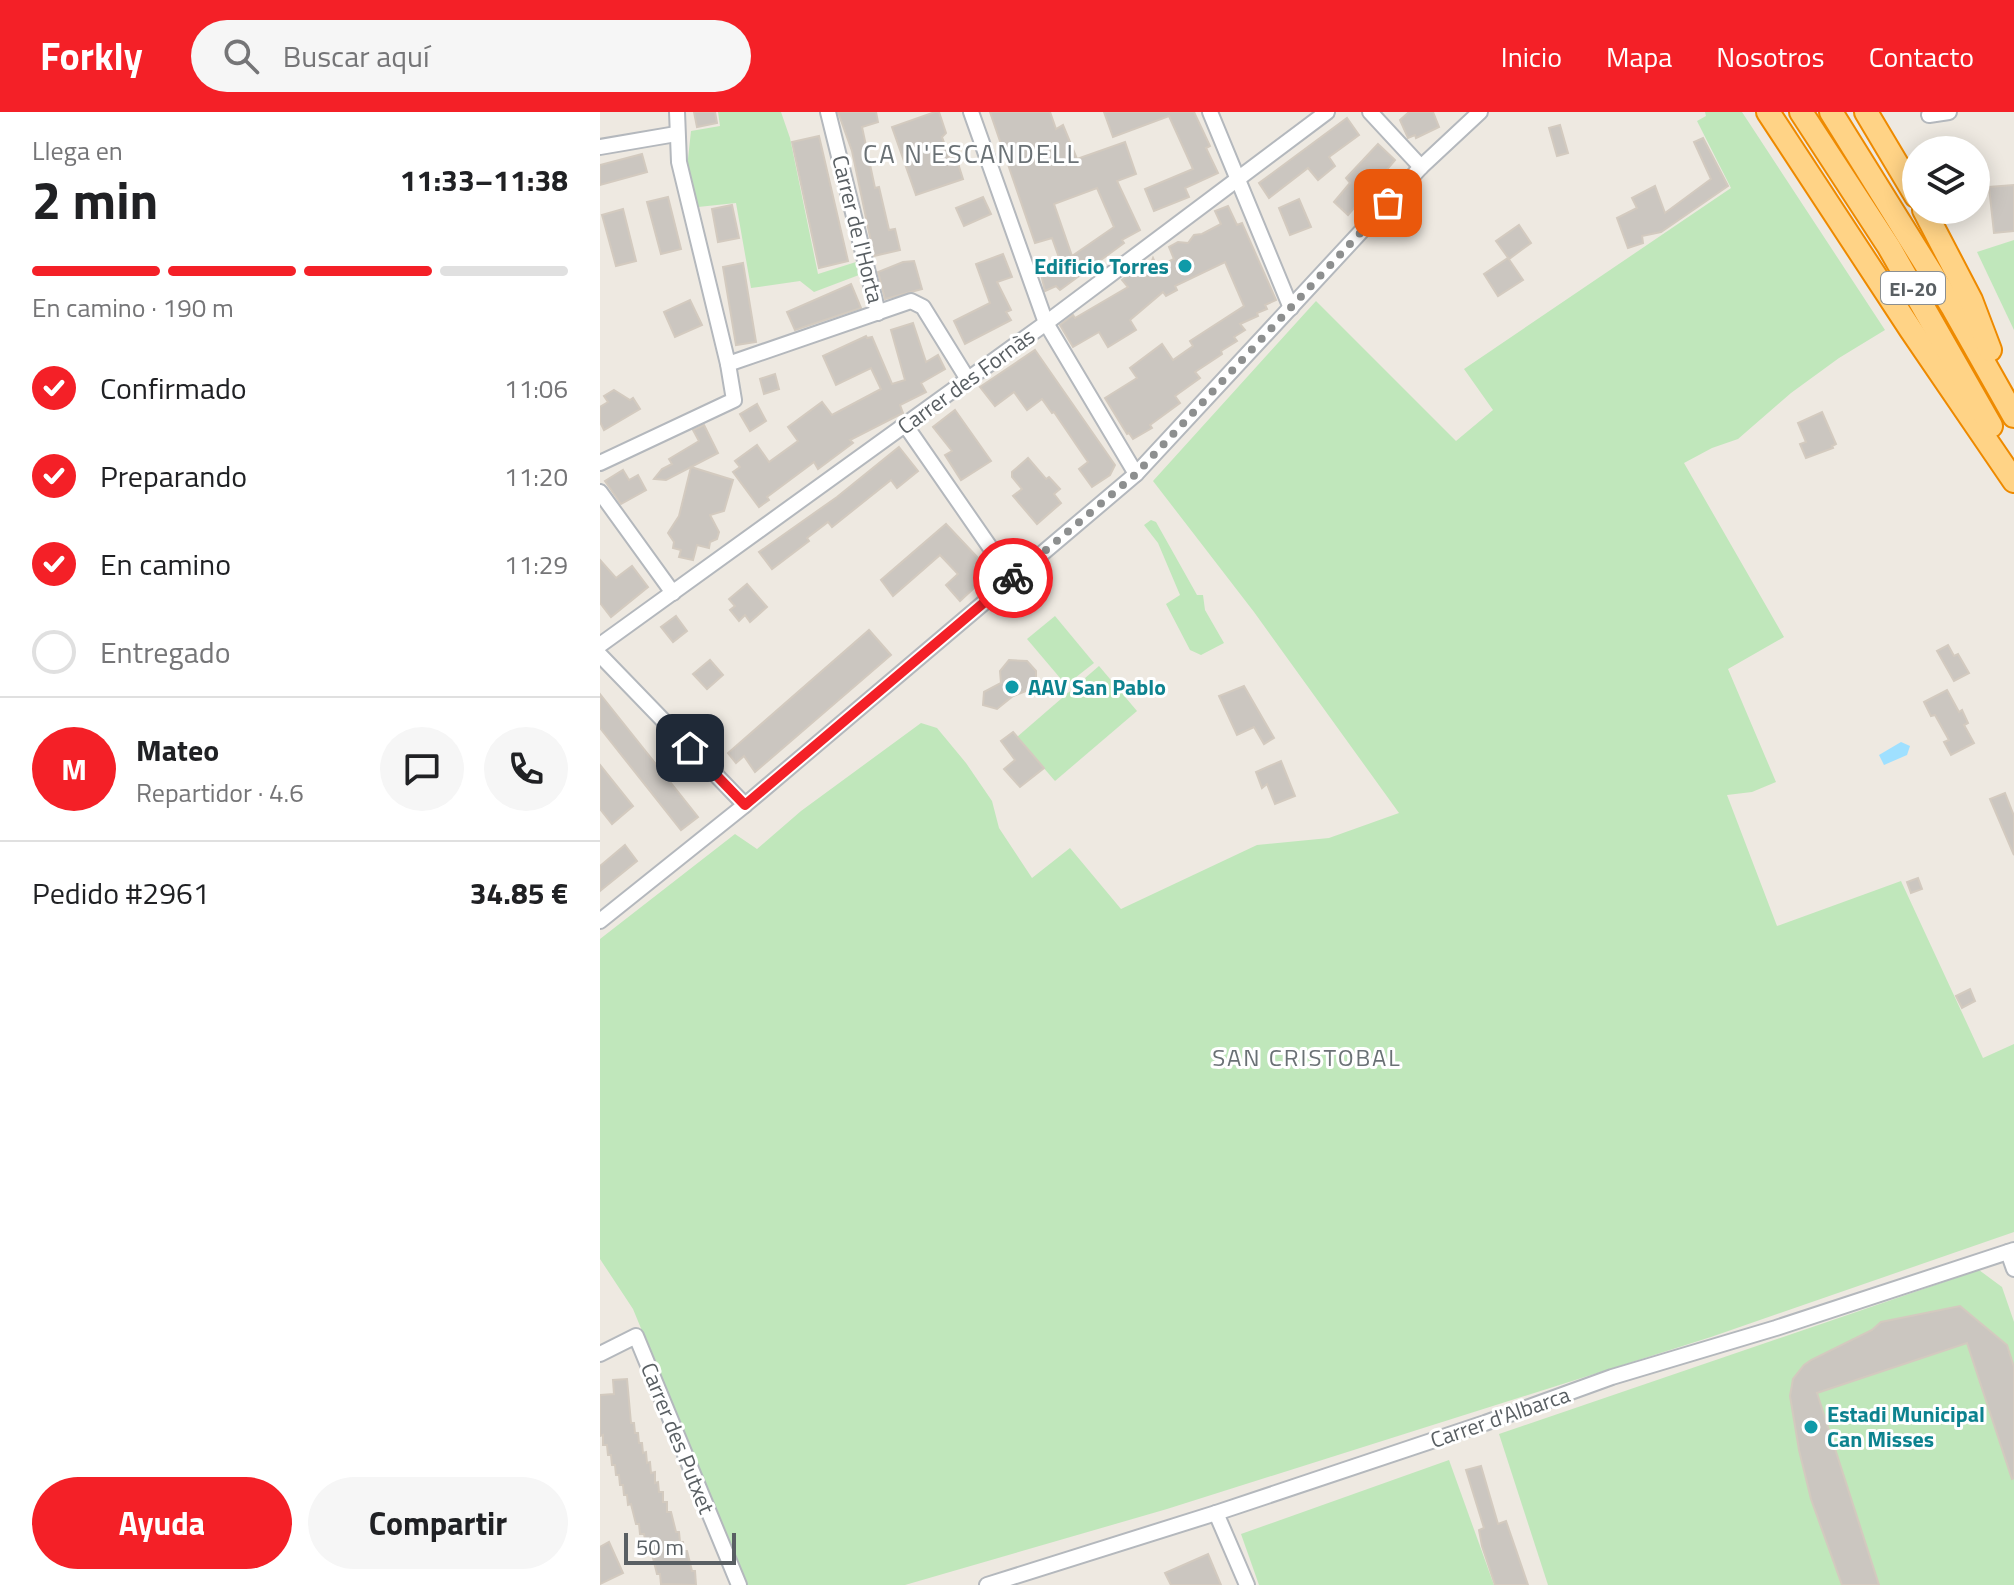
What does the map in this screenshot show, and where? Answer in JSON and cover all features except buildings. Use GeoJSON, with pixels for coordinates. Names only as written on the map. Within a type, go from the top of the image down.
{"type":"FeatureCollection","features":[{"type":"Feature","properties":{"kind":"highway"},"geometry":{"type":"LineString","coordinates":[[1768,112],[2014,481]]}},
{"type":"Feature","properties":{"kind":"highway","name":"EI-20"},"geometry":{"type":"LineString","coordinates":[[1801,112],[1924,306],[2014,471]]}},
{"type":"Feature","properties":{"kind":"highway","name":"EI-20"},"geometry":{"type":"LineString","coordinates":[[1831,112],[1953,308],[2014,416]]}},
{"type":"Feature","properties":{"kind":"highway"},"geometry":{"type":"LineString","coordinates":[[1866,112],[1902,172]]}},
{"type":"Feature","properties":{"kind":"highway"},"geometry":{"type":"LineString","coordinates":[[1931,224],[1971,300],[2014,416]]}},
{"type":"Feature","properties":{"kind":"street"},"geometry":{"type":"LineString","coordinates":[[600,463],[734,400],[679,162],[677,112]]}},
{"type":"Feature","properties":{"kind":"street","name":"Carrer de l'Horta"},"geometry":{"type":"LineString","coordinates":[[828,112],[878,313],[911,301],[923,307],[967,378]]}},
{"type":"Feature","properties":{"kind":"street"},"geometry":{"type":"LineString","coordinates":[[971,112],[1046,323],[1136,474]]}},
{"type":"Feature","properties":{"kind":"street"},"geometry":{"type":"LineString","coordinates":[[1210,112],[1291,308]]}},
{"type":"Feature","properties":{"kind":"street","name":"Carrer des Fornàs"},"geometry":{"type":"LineString","coordinates":[[600,645],[906,426],[1327,112]]}},
{"type":"Feature","properties":{"kind":"street"},"geometry":{"type":"LineString","coordinates":[[600,921],[745,805],[1136,474],[1421,167],[1480,112]]}},
{"type":"Feature","properties":{"kind":"street"},"geometry":{"type":"LineString","coordinates":[[1929,115],[1949,112]]}},
{"type":"Feature","properties":{"kind":"street"},"geometry":{"type":"LineString","coordinates":[[1368,113],[1421,167]]}},
{"type":"Feature","properties":{"kind":"street"},"geometry":{"type":"LineString","coordinates":[[600,147],[676,134]]}},
{"type":"Feature","properties":{"kind":"street"},"geometry":{"type":"LineString","coordinates":[[728,364],[878,313]]}},
{"type":"Feature","properties":{"kind":"street"},"geometry":{"type":"LineString","coordinates":[[906,426],[1012,579]]}},
{"type":"Feature","properties":{"kind":"street"},"geometry":{"type":"LineString","coordinates":[[600,492],[673,593]]}},
{"type":"Feature","properties":{"kind":"street"},"geometry":{"type":"LineString","coordinates":[[600,655],[745,805]]}},
{"type":"Feature","properties":{"kind":"street"},"geometry":{"type":"LineString","coordinates":[[2011,1251],[2014,1269]]}},
{"type":"Feature","properties":{"kind":"street","name":"Carrer d'Albarca"},"geometry":{"type":"LineString","coordinates":[[987,1585],[1216,1513],[1612,1377],[1776,1328],[2011,1251]]}},
{"type":"Feature","properties":{"kind":"street","name":"Carrer des Putxet"},"geometry":{"type":"LineString","coordinates":[[600,1354],[636,1336],[739,1585]]}},
{"type":"Feature","properties":{"kind":"street"},"geometry":{"type":"LineString","coordinates":[[1216,1513],[1247,1585]]}},
{"type":"Feature","properties":{"kind":"green space"},"geometry":{"type":"Polygon","coordinates":[[[718,112],[781,112],[790,138],[818,274],[856,262],[859,275],[814,292],[800,281],[751,288],[736,203],[698,207],[687,168],[691,131],[720,126],[718,112]]]}},
{"type":"Feature","properties":{"kind":"green space"},"geometry":{"type":"Polygon","coordinates":[[[1705,112],[1742,112],[1885,330],[1791,393],[1738,439],[1684,463],[1784,637],[1728,669],[1776,782],[1752,792],[1727,795],[1777,926],[1901,881],[1983,1058],[2014,1044],[2014,1232],[1711,1337],[1167,1509],[905,1585],[747,1585],[633,1309],[600,1259],[600,939],[735,834],[757,849],[801,811],[921,723],[937,728],[966,763],[992,801],[999,828],[1032,878],[1070,848],[1121,909],[1257,845],[1329,838],[1399,813],[1254,612],[1153,481],[1316,301],[1456,441],[1493,410],[1464,369],[1731,188],[1697,121],[1706,116],[1705,112]]]}},
{"type":"Feature","properties":{"kind":"green space"},"geometry":{"type":"Polygon","coordinates":[[[2014,240],[2014,330],[1977,252],[2014,240]]]}},
{"type":"Feature","properties":{"kind":"green space"},"geometry":{"type":"Polygon","coordinates":[[[1151,520],[1156,522],[1197,595],[1203,595],[1205,610],[1224,643],[1201,655],[1190,650],[1166,604],[1180,595],[1158,543],[1144,525],[1151,520]]]}},
{"type":"Feature","properties":{"kind":"green space"},"geometry":{"type":"Polygon","coordinates":[[[1055,616],[1094,663],[1066,685],[1027,639],[1055,616]]]}},
{"type":"Feature","properties":{"kind":"green space"},"geometry":{"type":"Polygon","coordinates":[[[1099,666],[1137,711],[1055,781],[1017,737],[1099,666]]]}},
{"type":"Feature","properties":{"kind":"green space"},"geometry":{"type":"Polygon","coordinates":[[[1979,1270],[2002,1287],[2014,1322],[2014,1585],[1548,1585],[1499,1434],[1979,1270]]]}},
{"type":"Feature","properties":{"kind":"green space"},"geometry":{"type":"Polygon","coordinates":[[[1449,1460],[1494,1585],[1259,1585],[1241,1534],[1449,1460]]]}},
{"type":"Feature","properties":{"kind":"water"},"geometry":{"type":"Polygon","coordinates":[[[1901,742],[1910,746],[1907,755],[1884,765],[1879,755],[1901,742]]]}},
{"type":"Feature","properties":{"kind":"way so far"},"geometry":{"type":"LineString","coordinates":[[1013,578],[1136,474],[1388,203]]}},
{"type":"Feature","properties":{"kind":"place","name":"Edificio Torres"},"geometry":{"type":"Point","coordinates":[1185,266]}},
{"type":"Feature","properties":{"kind":"place","name":"AAV San Pablo"},"geometry":{"type":"Point","coordinates":[1012,687]}},
{"type":"Feature","properties":{"kind":"place","name":"Estadi Municipal Can Misses"},"geometry":{"type":"Point","coordinates":[1811,1427]}},
{"type":"Feature","properties":{"kind":"district","name":"CA N'ESCANDELL"},"geometry":{"type":"Point","coordinates":[972,153]}},
{"type":"Feature","properties":{"kind":"district","name":"SAN CRISTOBAL"},"geometry":{"type":"Point","coordinates":[1307,1057]}},
{"type":"Feature","properties":{"kind":"route"},"geometry":{"type":"LineString","coordinates":[[690,748],[745,805],[1013,578]]}}]}
